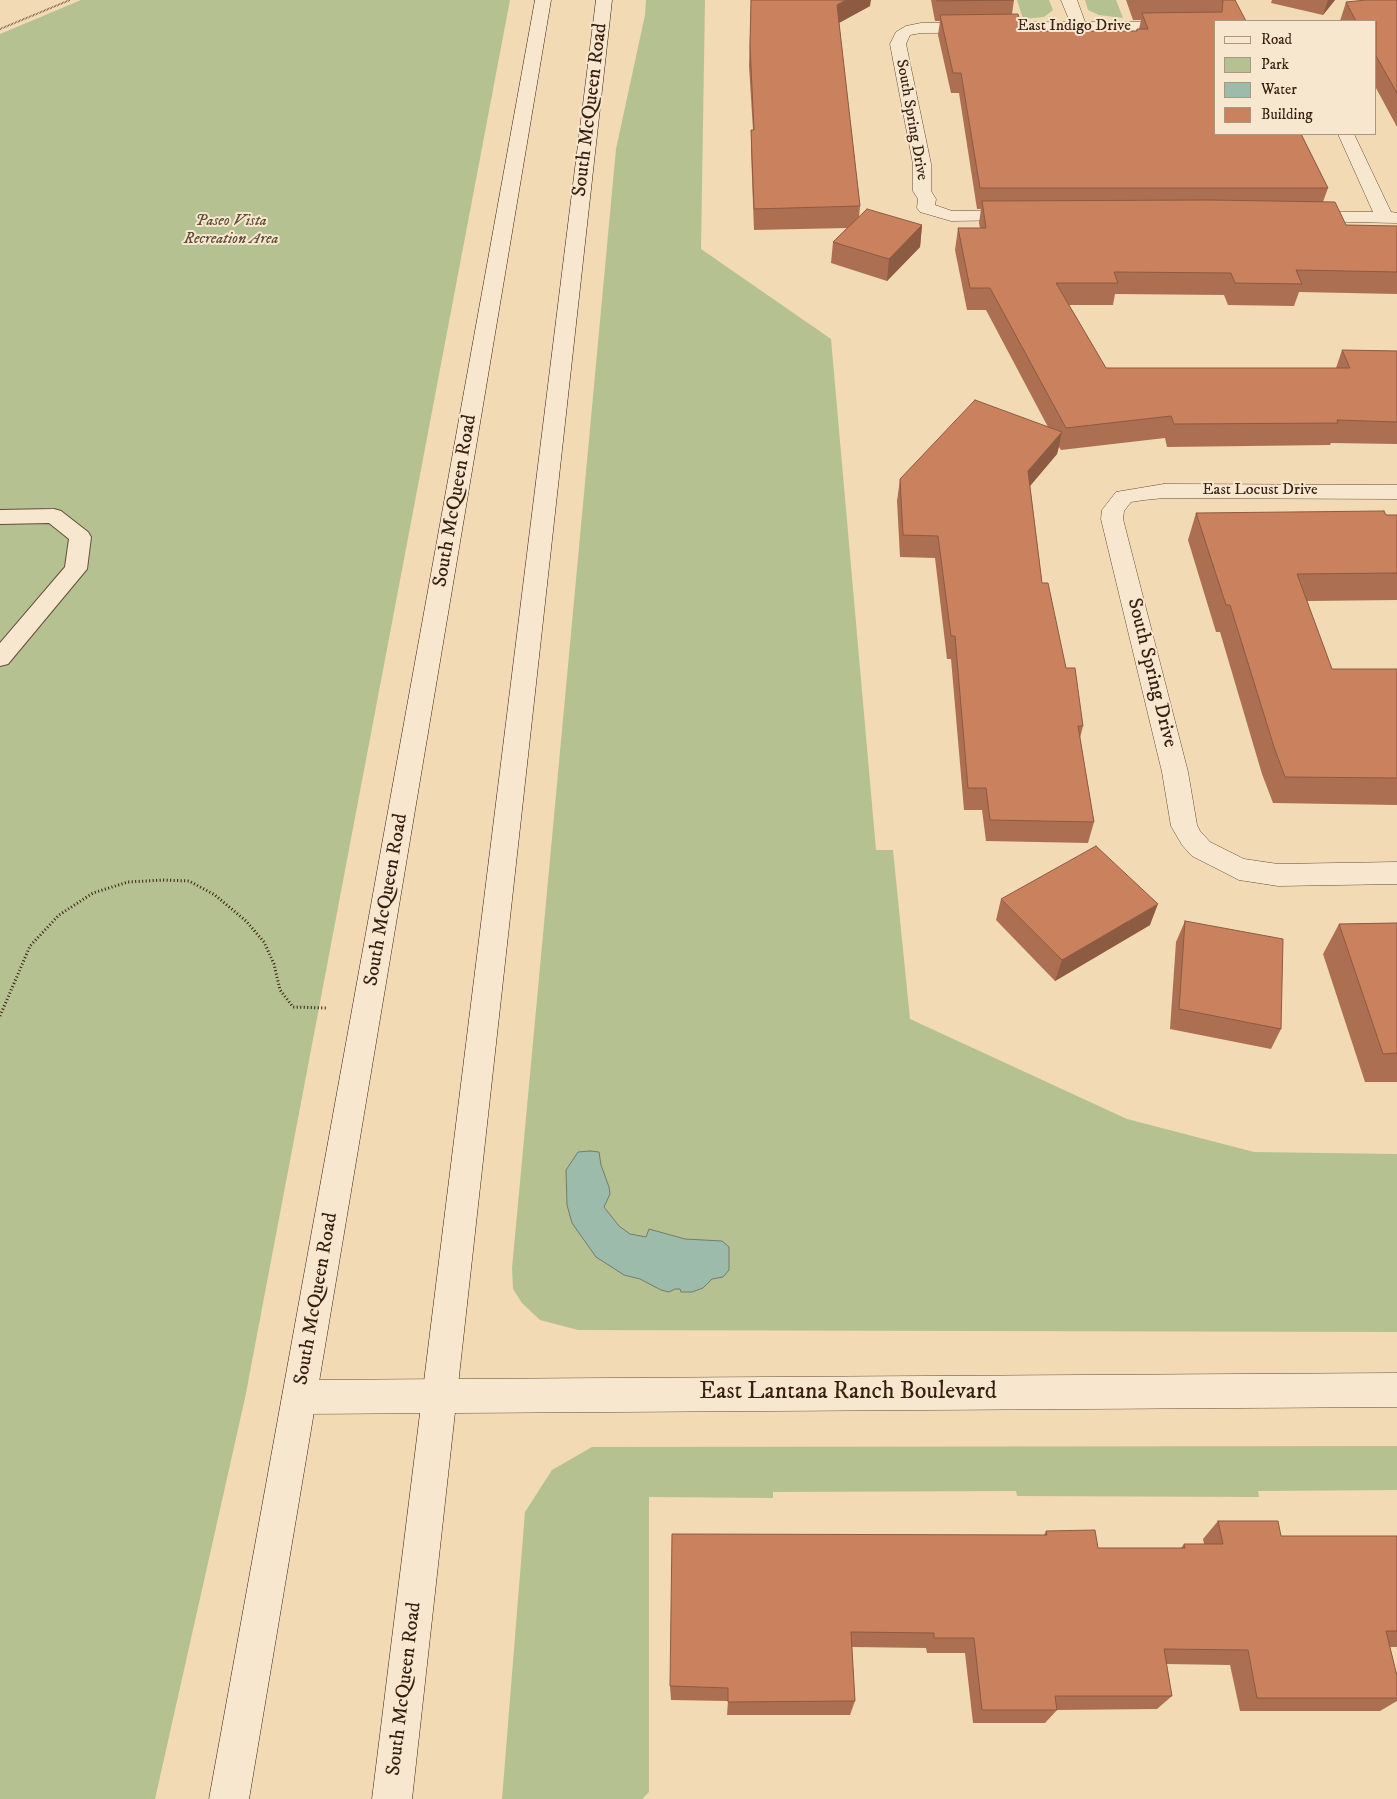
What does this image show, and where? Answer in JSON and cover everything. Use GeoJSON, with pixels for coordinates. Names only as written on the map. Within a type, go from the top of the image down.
{"type":"FeatureCollection","features":[{"type":"Feature","properties":{"kind":"main road","name":"South McQueen Road"},"geometry":{"type":"LineString","coordinates":[[229,1799],[543,0]]}},
{"type":"Feature","properties":{"kind":"main road","name":"South McQueen Road"},"geometry":{"type":"LineString","coordinates":[[392,1799],[604,0]]}},
{"type":"Feature","properties":{"kind":"main road"},"geometry":{"type":"LineString","coordinates":[[1069,0],[1079,27]]}},
{"type":"Feature","properties":{"kind":"main road","name":"East Indigo Drive"},"geometry":{"type":"LineString","coordinates":[[904,32],[922,28],[1214,26]]}},
{"type":"Feature","properties":{"kind":"main road","name":"South Spring Drive"},"geometry":{"type":"LineString","coordinates":[[904,32],[898,44],[922,164],[922,191],[927,200],[926,208],[951,216],[1031,215]]}},
{"type":"Feature","properties":{"kind":"main road"},"geometry":{"type":"LineString","coordinates":[[1290,216],[1391,218],[1347,135]]}},
{"type":"Feature","properties":{"kind":"main road","name":"East Locust Drive"},"geometry":{"type":"LineString","coordinates":[[1124,497],[1164,491],[1397,492]]}},
{"type":"Feature","properties":{"kind":"main road","name":"South Spring Drive"},"geometry":{"type":"LineString","coordinates":[[1124,497],[1113,510],[1112,522],[1175,772],[1184,826],[1191,838],[1201,849],[1239,869],[1278,875],[1397,873]]}},
{"type":"Feature","properties":{"kind":"main road","name":"East Lantana Ranch Boulevard"},"geometry":{"type":"LineString","coordinates":[[299,1398],[439,1395],[1397,1390]]}},
{"type":"Feature","properties":{"kind":"lane"},"geometry":{"type":"LineString","coordinates":[[0,517],[54,516],[80,537],[76,569],[0,658]]}},
{"type":"Feature","properties":{"kind":"path"},"geometry":{"type":"LineString","coordinates":[[0,29],[70,0]]}},
{"type":"Feature","properties":{"kind":"path"},"geometry":{"type":"LineString","coordinates":[[0,1016],[30,946],[59,915],[93,893],[128,882],[163,880],[189,881],[215,895],[246,922],[264,942],[274,964],[280,990],[293,1008],[368,1009]]}},
{"type":"Feature","properties":{"kind":"green space","name":"Paseo Vista Recreation Area"},"geometry":{"type":"Polygon","coordinates":[[[81,0],[510,0],[245,1398],[155,1799],[0,1799],[0,34],[81,0]]]}},
{"type":"Feature","properties":{"kind":"green space"},"geometry":{"type":"Polygon","coordinates":[[[646,0],[705,0],[701,249],[831,339],[876,850],[893,850],[910,1019],[1127,1119],[1254,1152],[1397,1154],[1397,1332],[578,1330],[540,1320],[522,1303],[513,1289],[512,1268],[616,149],[645,15],[646,0]]]}},
{"type":"Feature","properties":{"kind":"green space"},"geometry":{"type":"Polygon","coordinates":[[[1017,0],[1049,0],[1053,10],[1044,17],[1023,19],[1017,0]]]}},
{"type":"Feature","properties":{"kind":"green space"},"geometry":{"type":"Polygon","coordinates":[[[1085,0],[1116,0],[1123,18],[1099,15],[1088,10],[1085,0]]]}},
{"type":"Feature","properties":{"kind":"green space"},"geometry":{"type":"Polygon","coordinates":[[[1397,1446],[1397,1490],[1258,1491],[1259,1497],[1017,1496],[1016,1491],[773,1492],[773,1498],[649,1497],[649,1792],[642,1799],[502,1799],[525,1512],[552,1470],[592,1447],[1397,1446]]]}},
{"type":"Feature","properties":{"kind":"water"},"geometry":{"type":"Polygon","coordinates":[[[578,1152],[599,1152],[610,1194],[604,1207],[619,1226],[630,1234],[646,1237],[649,1229],[685,1239],[722,1241],[729,1247],[729,1270],[723,1277],[712,1279],[703,1288],[692,1292],[681,1292],[680,1289],[675,1289],[669,1292],[640,1279],[624,1275],[596,1257],[572,1223],[567,1205],[566,1170],[578,1152]]]}},
{"type":"Feature","properties":{"kind":"building"},"geometry":{"type":"Polygon","coordinates":[[[751,0],[846,0],[837,5],[860,206],[754,209],[751,130],[754,130],[750,46],[751,0]]]}},
{"type":"Feature","properties":{"kind":"building"},"geometry":{"type":"Polygon","coordinates":[[[937,0],[1014,0],[937,1],[937,0]]]}},
{"type":"Feature","properties":{"kind":"building"},"geometry":{"type":"Polygon","coordinates":[[[1235,0],[1245,20],[1214,20],[1214,135],[1302,135],[1328,188],[980,188],[961,73],[953,73],[940,15],[1018,14],[1023,31],[1137,31],[1137,29],[1148,29],[1142,13],[1222,12],[1223,1],[1235,0]]]}},
{"type":"Feature","properties":{"kind":"building"},"geometry":{"type":"Polygon","coordinates":[[[1397,0],[1397,93],[1377,58],[1377,20],[1355,20],[1346,2],[1397,0]]]}},
{"type":"Feature","properties":{"kind":"building"},"geometry":{"type":"Polygon","coordinates":[[[1209,200],[1335,202],[1346,225],[1397,226],[1397,272],[1296,270],[1302,284],[1235,283],[1231,273],[1114,272],[1118,283],[1056,283],[1106,368],[1350,368],[1342,350],[1397,351],[1397,422],[1337,420],[1338,423],[1174,424],[1171,416],[1066,428],[990,288],[970,288],[958,228],[986,228],[982,201],[1209,200]]]}},
{"type":"Feature","properties":{"kind":"building"},"geometry":{"type":"Polygon","coordinates":[[[867,209],[922,225],[889,259],[833,242],[867,209]]]}},
{"type":"Feature","properties":{"kind":"building"},"geometry":{"type":"Polygon","coordinates":[[[975,400],[1062,432],[1028,471],[1042,583],[1048,583],[1066,668],[1075,668],[1083,726],[1078,726],[1094,822],[990,820],[986,788],[968,788],[955,636],[951,636],[938,536],[903,535],[900,479],[975,400]]]}},
{"type":"Feature","properties":{"kind":"building"},"geometry":{"type":"Polygon","coordinates":[[[1384,511],[1386,515],[1397,515],[1397,573],[1297,574],[1332,669],[1397,669],[1397,778],[1285,777],[1230,605],[1226,605],[1196,513],[1384,511]]]}},
{"type":"Feature","properties":{"kind":"building"},"geometry":{"type":"Polygon","coordinates":[[[1096,846],[1158,904],[1062,960],[1001,899],[1096,846]]]}},
{"type":"Feature","properties":{"kind":"building"},"geometry":{"type":"Polygon","coordinates":[[[1185,921],[1283,939],[1281,1029],[1179,1009],[1185,921]]]}},
{"type":"Feature","properties":{"kind":"building"},"geometry":{"type":"Polygon","coordinates":[[[1397,923],[1397,1053],[1383,1054],[1339,924],[1397,923]]]}},
{"type":"Feature","properties":{"kind":"building"},"geometry":{"type":"Polygon","coordinates":[[[1218,1521],[1278,1521],[1281,1536],[1397,1536],[1397,1631],[1386,1631],[1397,1676],[1397,1698],[1257,1698],[1248,1650],[1164,1649],[1172,1696],[1055,1696],[1057,1710],[982,1710],[974,1638],[934,1638],[934,1633],[851,1632],[855,1701],[728,1702],[728,1688],[670,1686],[672,1534],[1047,1535],[1046,1531],[1095,1530],[1098,1548],[1185,1548],[1184,1544],[1223,1544],[1218,1521]]]}}]}
